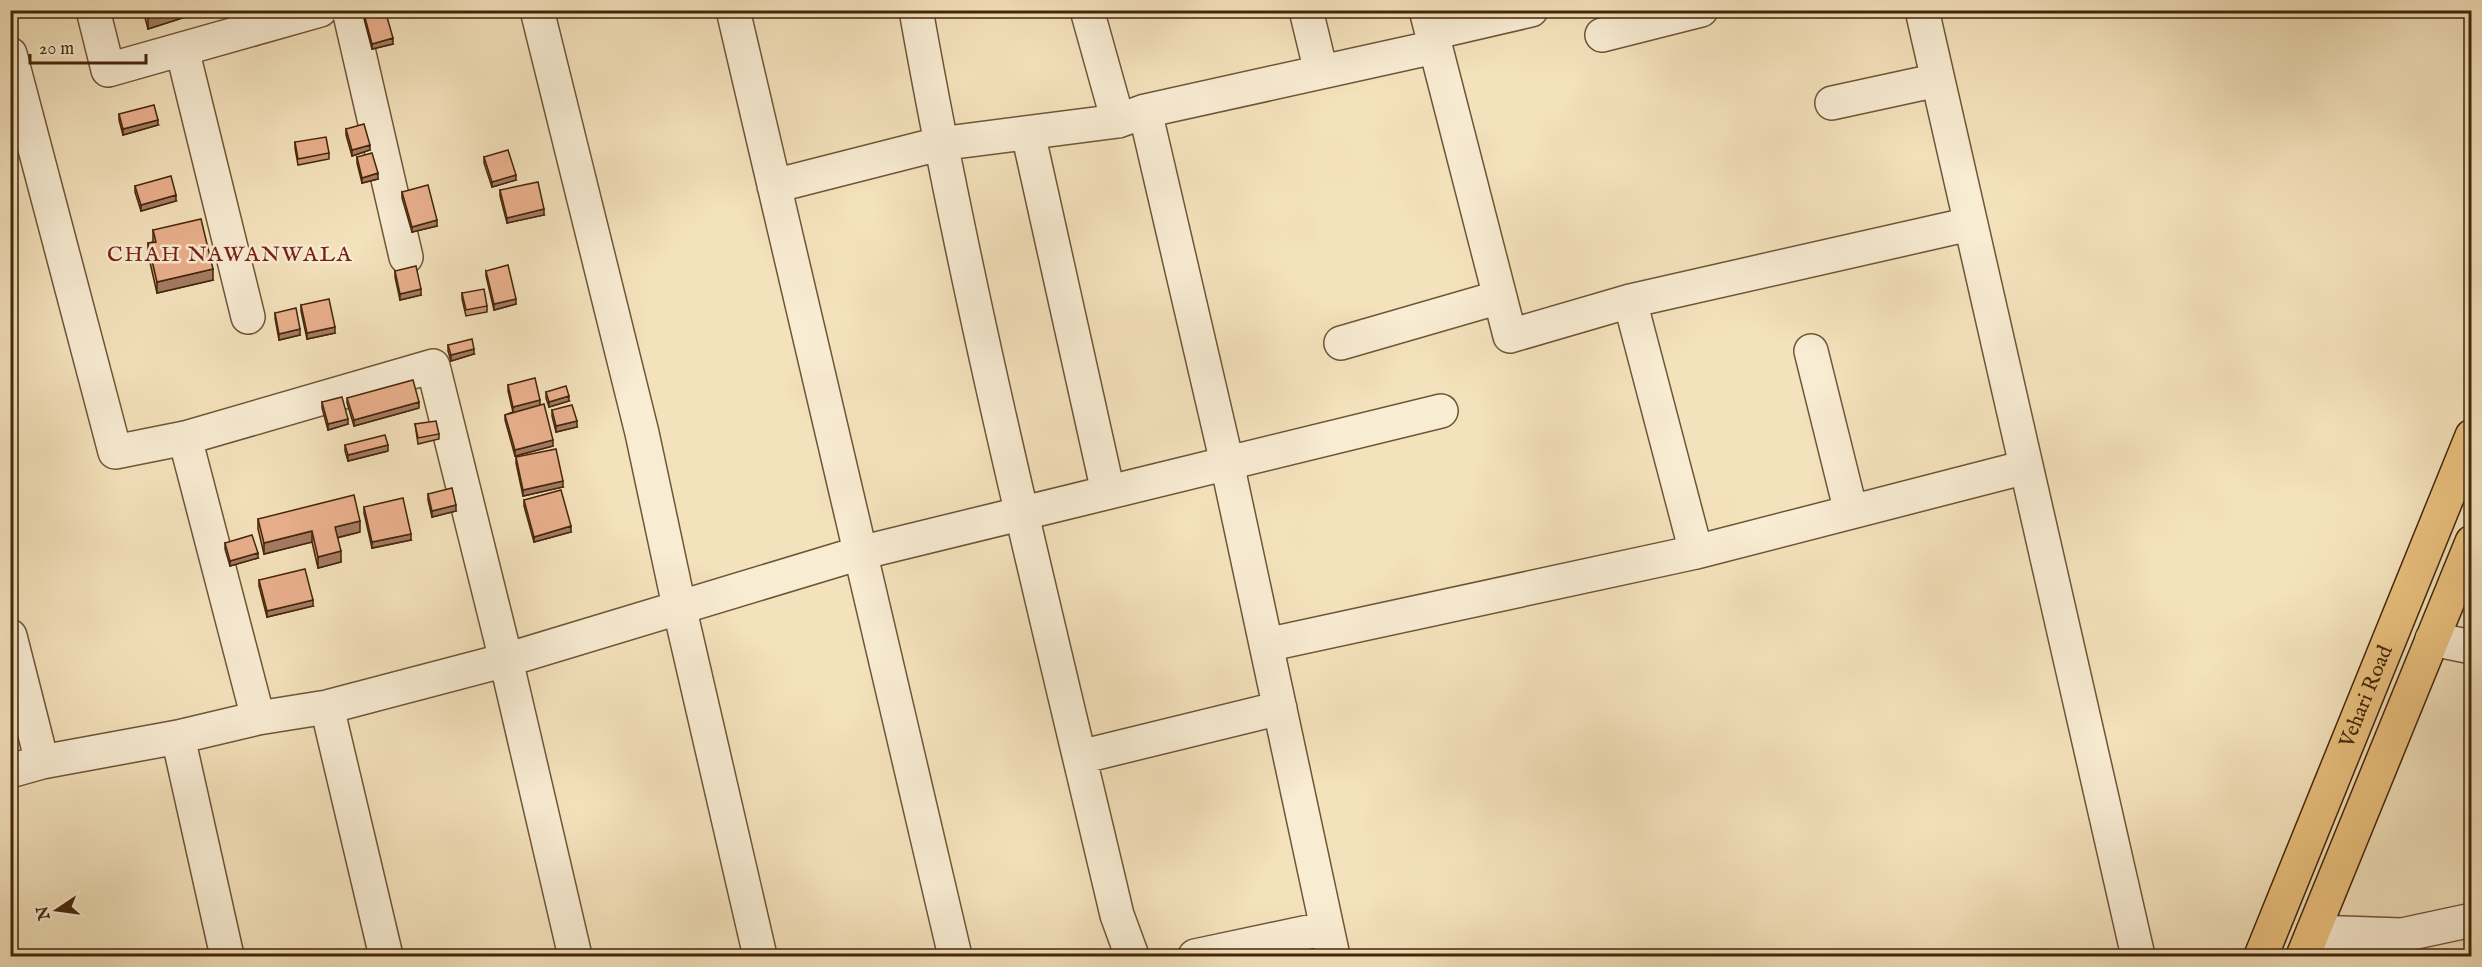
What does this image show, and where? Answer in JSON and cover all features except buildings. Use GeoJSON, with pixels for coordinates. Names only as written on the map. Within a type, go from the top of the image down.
{"type":"FeatureCollection","features":[{"type":"Feature","properties":{"kind":"main road","name":"Vehari Road"},"geometry":{"type":"LineString","coordinates":[[2261,957],[2472,436]]}},
{"type":"Feature","properties":{"kind":"main road","name":"Vehari Road"},"geometry":{"type":"LineString","coordinates":[[2308,944],[2472,542]]}},
{"type":"Feature","properties":{"kind":"street"},"geometry":{"type":"LineString","coordinates":[[93,10],[108,70],[320,10]]}},
{"type":"Feature","properties":{"kind":"street"},"geometry":{"type":"LineString","coordinates":[[349,10],[406,257]]}},
{"type":"Feature","properties":{"kind":"street"},"geometry":{"type":"LineString","coordinates":[[537,10],[639,422],[760,957]]}},
{"type":"Feature","properties":{"kind":"street"},"geometry":{"type":"LineString","coordinates":[[733,10],[955,957]]}},
{"type":"Feature","properties":{"kind":"street"},"geometry":{"type":"LineString","coordinates":[[916,10],[939,144],[1022,513],[1117,915],[1132,957]]}},
{"type":"Feature","properties":{"kind":"street"},"geometry":{"type":"LineString","coordinates":[[1087,10],[1131,116],[1227,463],[1330,943],[1195,957]]}},
{"type":"Feature","properties":{"kind":"street"},"geometry":{"type":"LineString","coordinates":[[1306,10],[1322,72]]}},
{"type":"Feature","properties":{"kind":"street"},"geometry":{"type":"LineString","coordinates":[[774,186],[939,144],[1028,133],[1131,116],[1322,72],[1431,30],[1531,10]]}},
{"type":"Feature","properties":{"kind":"street"},"geometry":{"type":"LineString","coordinates":[[1602,35],[1701,10]]}},
{"type":"Feature","properties":{"kind":"street"},"geometry":{"type":"LineString","coordinates":[[1922,10],[2138,957]]}},
{"type":"Feature","properties":{"kind":"street"},"geometry":{"type":"LineString","coordinates":[[1431,30],[1510,336],[1630,301],[1970,224]]}},
{"type":"Feature","properties":{"kind":"street"},"geometry":{"type":"LineString","coordinates":[[182,50],[248,318]]}},
{"type":"Feature","properties":{"kind":"street"},"geometry":{"type":"LineString","coordinates":[[10,54],[115,452],[186,438],[433,366],[506,660],[575,957]]}},
{"type":"Feature","properties":{"kind":"street"},"geometry":{"type":"LineString","coordinates":[[1832,103],[1938,80]]}},
{"type":"Feature","properties":{"kind":"street"},"geometry":{"type":"LineString","coordinates":[[1028,133],[1108,492]]}},
{"type":"Feature","properties":{"kind":"street"},"geometry":{"type":"LineString","coordinates":[[1341,343],[1500,297]]}},
{"type":"Feature","properties":{"kind":"street"},"geometry":{"type":"LineString","coordinates":[[1630,301],[1696,552]]}},
{"type":"Feature","properties":{"kind":"street"},"geometry":{"type":"LineString","coordinates":[[1811,351],[1851,512]]}},
{"type":"Feature","properties":{"kind":"street"},"geometry":{"type":"LineString","coordinates":[[10,771],[42,762],[178,737],[258,718],[327,707],[506,660],[860,553],[1441,411]]}},
{"type":"Feature","properties":{"kind":"street"},"geometry":{"type":"LineString","coordinates":[[186,438],[258,718]]}},
{"type":"Feature","properties":{"kind":"street"},"geometry":{"type":"LineString","coordinates":[[1266,645],[1696,552],[2026,467]]}},
{"type":"Feature","properties":{"kind":"street"},"geometry":{"type":"LineString","coordinates":[[10,636],[42,762]]}},
{"type":"Feature","properties":{"kind":"street"},"geometry":{"type":"LineString","coordinates":[[2432,639],[2472,648]]}},
{"type":"Feature","properties":{"kind":"street"},"geometry":{"type":"LineString","coordinates":[[327,707],[386,957]]}},
{"type":"Feature","properties":{"kind":"street"},"geometry":{"type":"LineString","coordinates":[[1080,758],[1280,708]]}},
{"type":"Feature","properties":{"kind":"street"},"geometry":{"type":"LineString","coordinates":[[178,737],[227,957]]}},
{"type":"Feature","properties":{"kind":"street"},"geometry":{"type":"LineString","coordinates":[[2308,944],[2402,935],[2472,920]]}},
{"type":"Feature","properties":{"kind":"district","name":"CHAH NAWANWALA"},"geometry":{"type":"Point","coordinates":[230,255]}}]}
